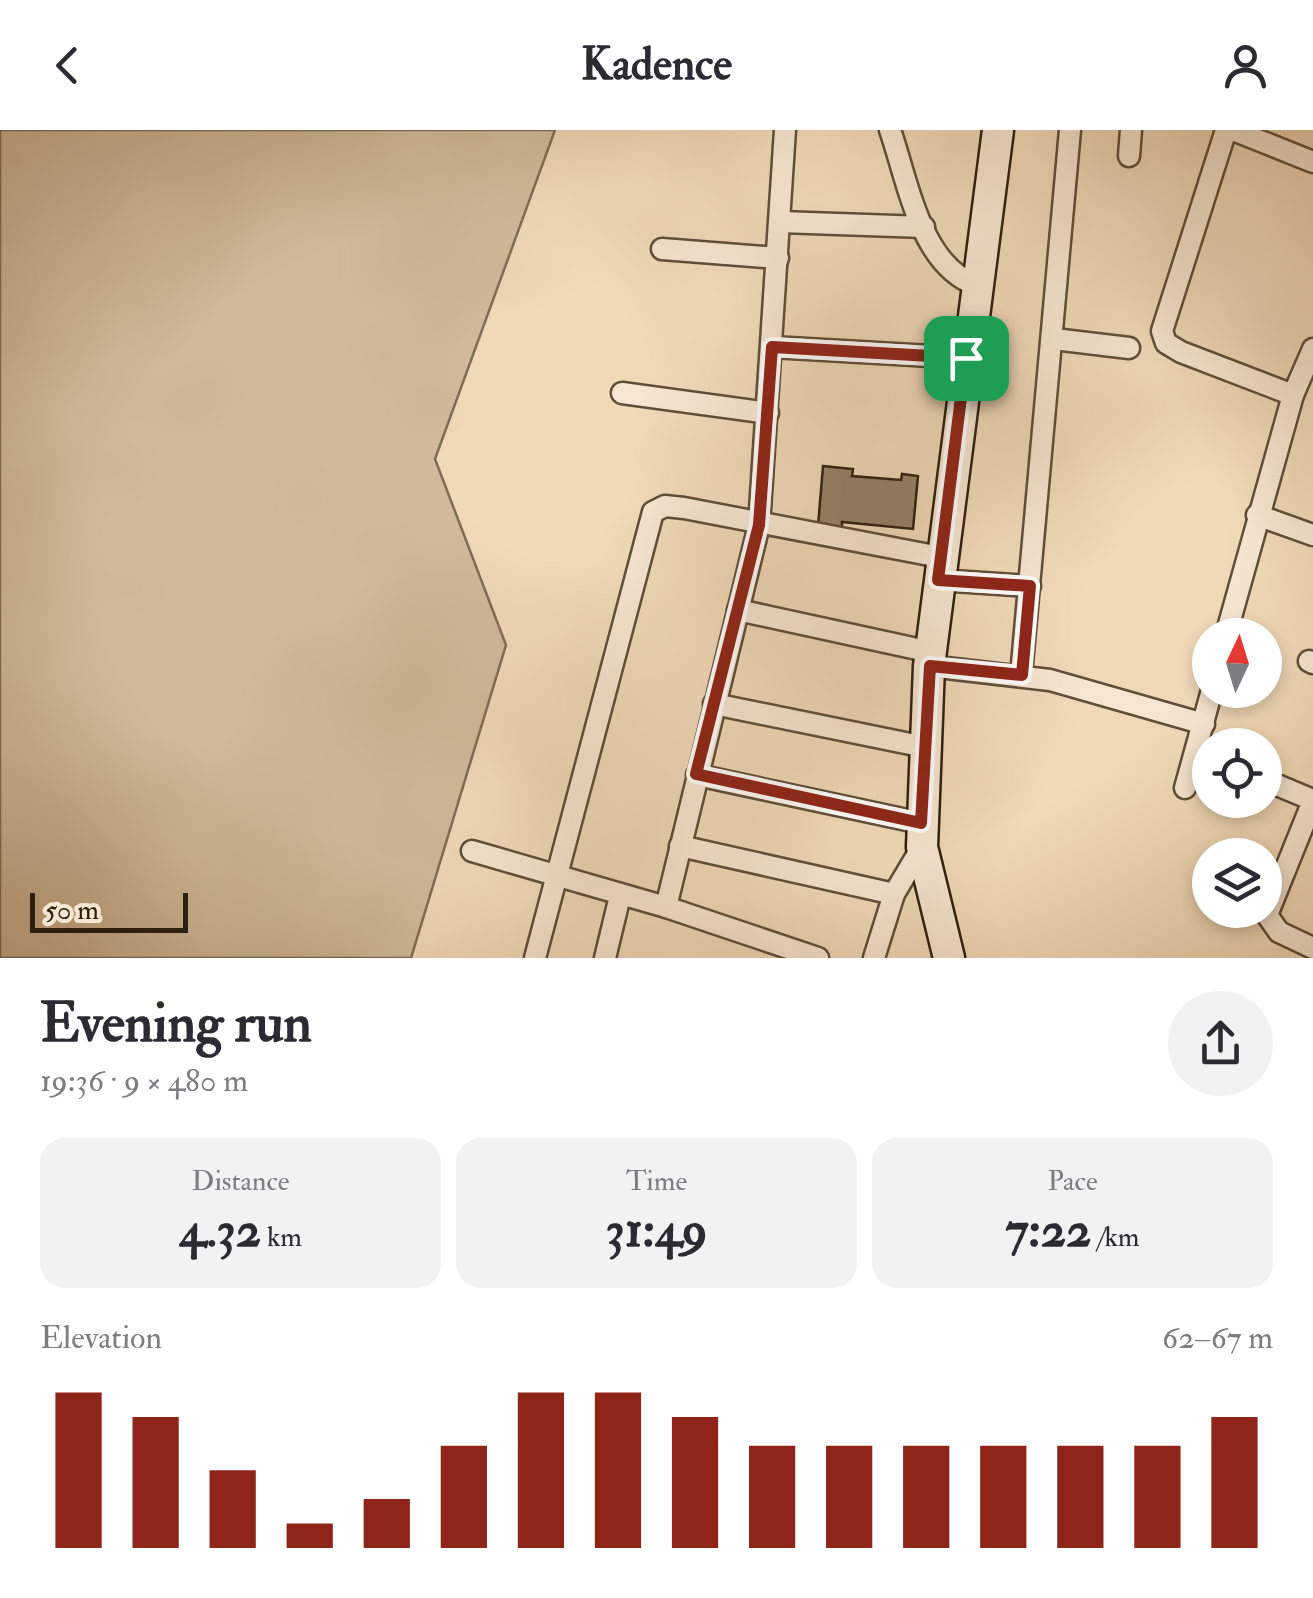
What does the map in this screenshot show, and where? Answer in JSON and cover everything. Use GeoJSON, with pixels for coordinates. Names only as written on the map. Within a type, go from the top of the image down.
{"type":"FeatureCollection","features":[{"type":"Feature","properties":{"kind":"main road"},"geometry":{"type":"LineString","coordinates":[[948,958],[922,835],[930,659],[998,130]]}},
{"type":"Feature","properties":{"kind":"street"},"geometry":{"type":"LineString","coordinates":[[666,907],[759,525],[786,130]]}},
{"type":"Feature","properties":{"kind":"street"},"geometry":{"type":"LineString","coordinates":[[890,130],[924,227],[946,268],[976,286]]}},
{"type":"Feature","properties":{"kind":"street"},"geometry":{"type":"LineString","coordinates":[[1022,675],[1070,130]]}},
{"type":"Feature","properties":{"kind":"street"},"geometry":{"type":"LineString","coordinates":[[1130,156],[1131,130]]}},
{"type":"Feature","properties":{"kind":"street"},"geometry":{"type":"LineString","coordinates":[[1226,130],[1162,331],[1166,343],[1182,352],[1303,386]]}},
{"type":"Feature","properties":{"kind":"street"},"geometry":{"type":"LineString","coordinates":[[1234,130],[1313,162]]}},
{"type":"Feature","properties":{"kind":"street"},"geometry":{"type":"LineString","coordinates":[[780,222],[924,227]]}},
{"type":"Feature","properties":{"kind":"street"},"geometry":{"type":"LineString","coordinates":[[662,249],[778,258]]}},
{"type":"Feature","properties":{"kind":"street"},"geometry":{"type":"LineString","coordinates":[[1054,339],[1129,348]]}},
{"type":"Feature","properties":{"kind":"street"},"geometry":{"type":"LineString","coordinates":[[772,347],[966,358]]}},
{"type":"Feature","properties":{"kind":"street"},"geometry":{"type":"LineString","coordinates":[[1230,618],[1257,515],[1313,349]]}},
{"type":"Feature","properties":{"kind":"street"},"geometry":{"type":"LineString","coordinates":[[622,393],[768,413]]}},
{"type":"Feature","properties":{"kind":"street"},"geometry":{"type":"LineString","coordinates":[[535,958],[653,512],[664,506],[1030,586]]}},
{"type":"Feature","properties":{"kind":"street"},"geometry":{"type":"LineString","coordinates":[[1257,515],[1313,535]]}},
{"type":"Feature","properties":{"kind":"street"},"geometry":{"type":"LineString","coordinates":[[738,610],[930,659],[1096,691],[1204,724]]}},
{"type":"Feature","properties":{"kind":"street"},"geometry":{"type":"LineString","coordinates":[[714,704],[925,747]]}},
{"type":"Feature","properties":{"kind":"street"},"geometry":{"type":"LineString","coordinates":[[1185,788],[1208,708]]}},
{"type":"Feature","properties":{"kind":"street"},"geometry":{"type":"LineString","coordinates":[[696,774],[922,835],[894,894],[874,958]]}},
{"type":"Feature","properties":{"kind":"street"},"geometry":{"type":"LineString","coordinates":[[1282,787],[1313,801],[1267,915],[1278,932],[1313,948]]}},
{"type":"Feature","properties":{"kind":"street"},"geometry":{"type":"LineString","coordinates":[[680,846],[894,894]]}},
{"type":"Feature","properties":{"kind":"street"},"geometry":{"type":"LineString","coordinates":[[472,852],[666,907],[818,958]]}},
{"type":"Feature","properties":{"kind":"street"},"geometry":{"type":"LineString","coordinates":[[605,958],[620,896]]}},
{"type":"Feature","properties":{"kind":"street"},"geometry":{"type":"LineString","coordinates":[[754,958],[760,936]]}},
{"type":"Feature","properties":{"kind":"shaded area"},"geometry":{"type":"Polygon","coordinates":[[[0,130],[555,130],[435,459],[506,645],[411,958],[0,958],[0,130]]]}},
{"type":"Feature","properties":{"kind":"building"},"geometry":{"type":"Polygon","coordinates":[[[823,466],[853,469],[852,476],[901,480],[902,474],[918,476],[913,529],[842,522],[842,528],[818,526],[823,466]]]}},
{"type":"Feature","properties":{"kind":"route"},"geometry":{"type":"LineString","coordinates":[[772,347],[966,358],[938,580],[1030,586],[1022,675],[930,666],[921,823],[696,774],[759,525],[772,347]]}}]}
